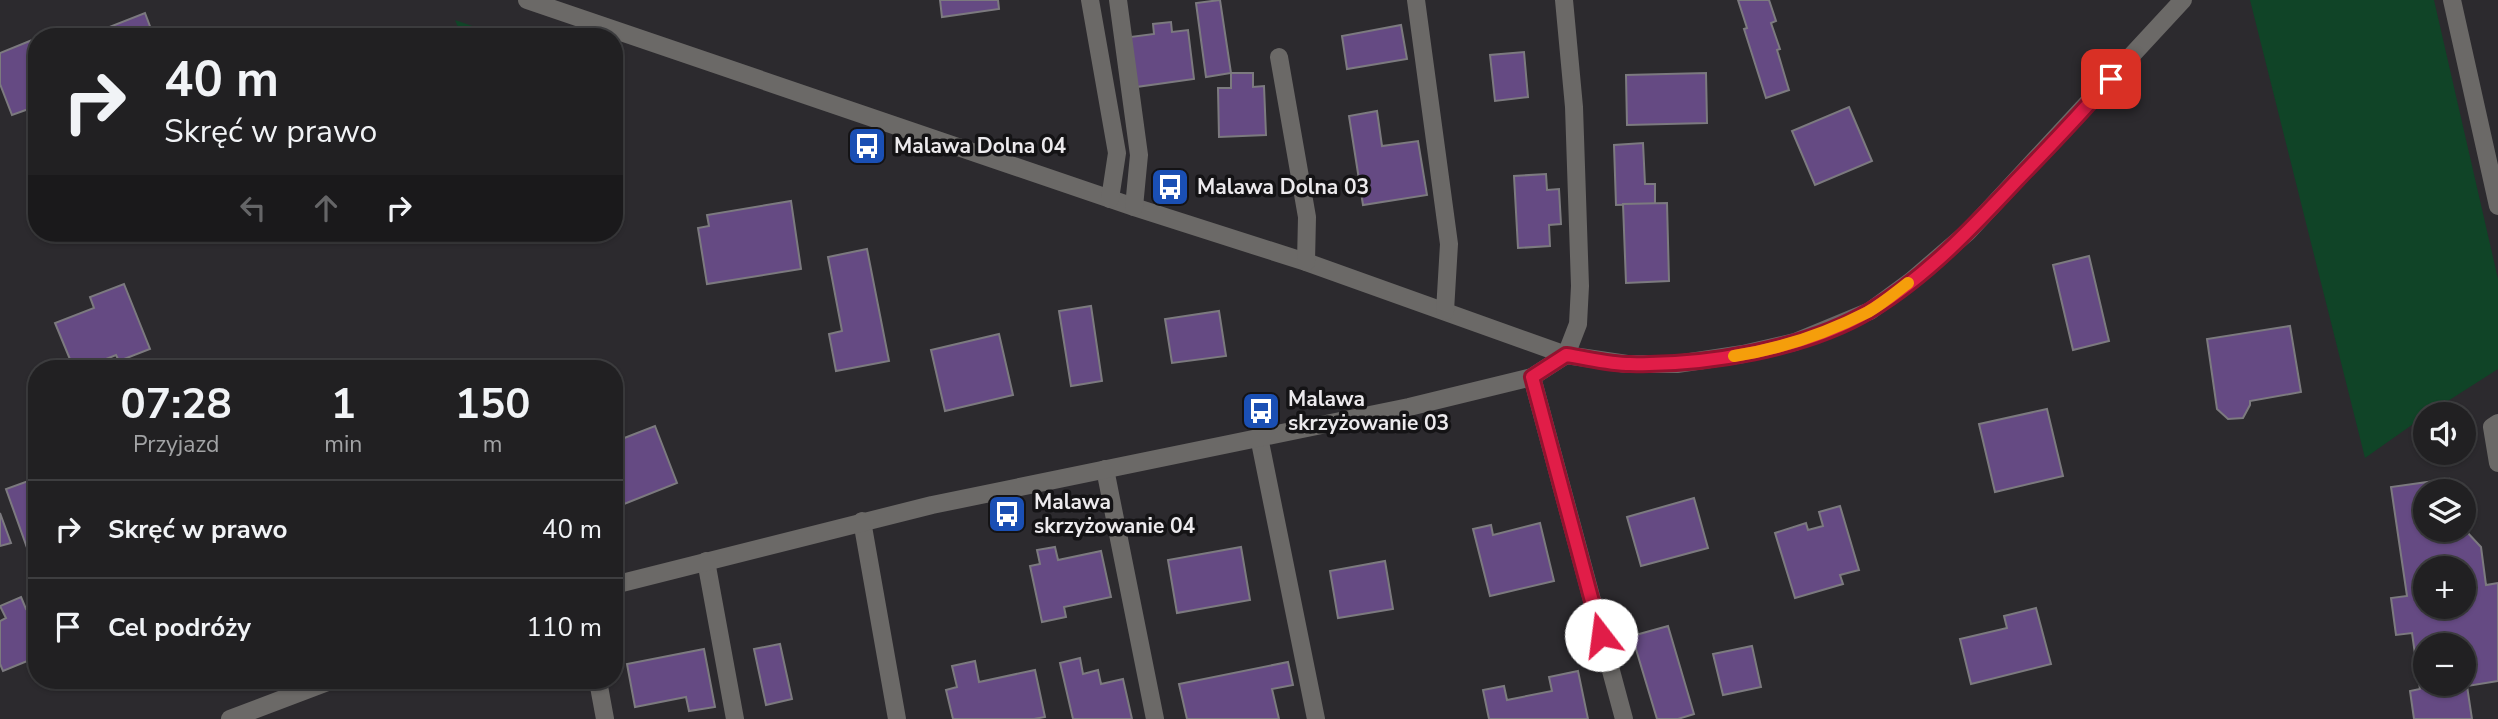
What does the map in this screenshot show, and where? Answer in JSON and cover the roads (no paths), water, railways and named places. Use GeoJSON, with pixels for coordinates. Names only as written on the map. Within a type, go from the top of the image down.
{"type":"FeatureCollection","features":[{"type":"Feature","properties":{"kind":"street"},"geometry":{"type":"LineString","coordinates":[[527,0],[609,28]]}},
{"type":"Feature","properties":{"kind":"street"},"geometry":{"type":"LineString","coordinates":[[1090,0],[1117,153],[1110,199]]}},
{"type":"Feature","properties":{"kind":"street"},"geometry":{"type":"LineString","coordinates":[[1118,0],[1139,155],[1133,207]]}},
{"type":"Feature","properties":{"kind":"street"},"geometry":{"type":"LineString","coordinates":[[1416,0],[1449,244],[1446,311]]}},
{"type":"Feature","properties":{"kind":"street"},"geometry":{"type":"LineString","coordinates":[[623,583],[862,521],[1105,468],[1409,407],[1532,377],[1566,355],[1578,324],[1580,286],[1574,107],[1564,0]]}},
{"type":"Feature","properties":{"kind":"street"},"geometry":{"type":"LineString","coordinates":[[623,33],[1133,207],[1306,262],[1566,355],[1626,364],[1677,364],[1795,342],[1870,311],[1911,281],[1968,232],[2183,0]]}},
{"type":"Feature","properties":{"kind":"street"},"geometry":{"type":"LineString","coordinates":[[2452,0],[2498,206]]}},
{"type":"Feature","properties":{"kind":"street"},"geometry":{"type":"LineString","coordinates":[[1279,57],[1307,217],[1306,262]]}},
{"type":"Feature","properties":{"kind":"street"},"geometry":{"type":"LineString","coordinates":[[1532,377],[1624,719]]}},
{"type":"Feature","properties":{"kind":"street"},"geometry":{"type":"LineString","coordinates":[[2498,423],[2491,427],[2498,463]]}},
{"type":"Feature","properties":{"kind":"street"},"geometry":{"type":"LineString","coordinates":[[1259,437],[1316,719]]}},
{"type":"Feature","properties":{"kind":"street"},"geometry":{"type":"LineString","coordinates":[[1105,468],[1155,719]]}},
{"type":"Feature","properties":{"kind":"street"},"geometry":{"type":"LineString","coordinates":[[862,521],[897,719]]}},
{"type":"Feature","properties":{"kind":"street"},"geometry":{"type":"LineString","coordinates":[[706,561],[736,719]]}},
{"type":"Feature","properties":{"kind":"street"},"geometry":{"type":"LineString","coordinates":[[230,719],[278,711],[316,689]]}},
{"type":"Feature","properties":{"kind":"street"},"geometry":{"type":"LineString","coordinates":[[599,689],[605,719]]}},
{"type":"Feature","properties":{"kind":"place","name":"Malawa Dolna 04"},"geometry":{"type":"Point","coordinates":[867,146]}},
{"type":"Feature","properties":{"kind":"place","name":"Malawa Dolna 03"},"geometry":{"type":"Point","coordinates":[1170,187]}},
{"type":"Feature","properties":{"kind":"place","name":"Malawa skrzyżowanie 03"},"geometry":{"type":"Point","coordinates":[1261,411]}},
{"type":"Feature","properties":{"kind":"place","name":"Malawa skrzyżowanie 04"},"geometry":{"type":"Point","coordinates":[1007,514]}}]}
